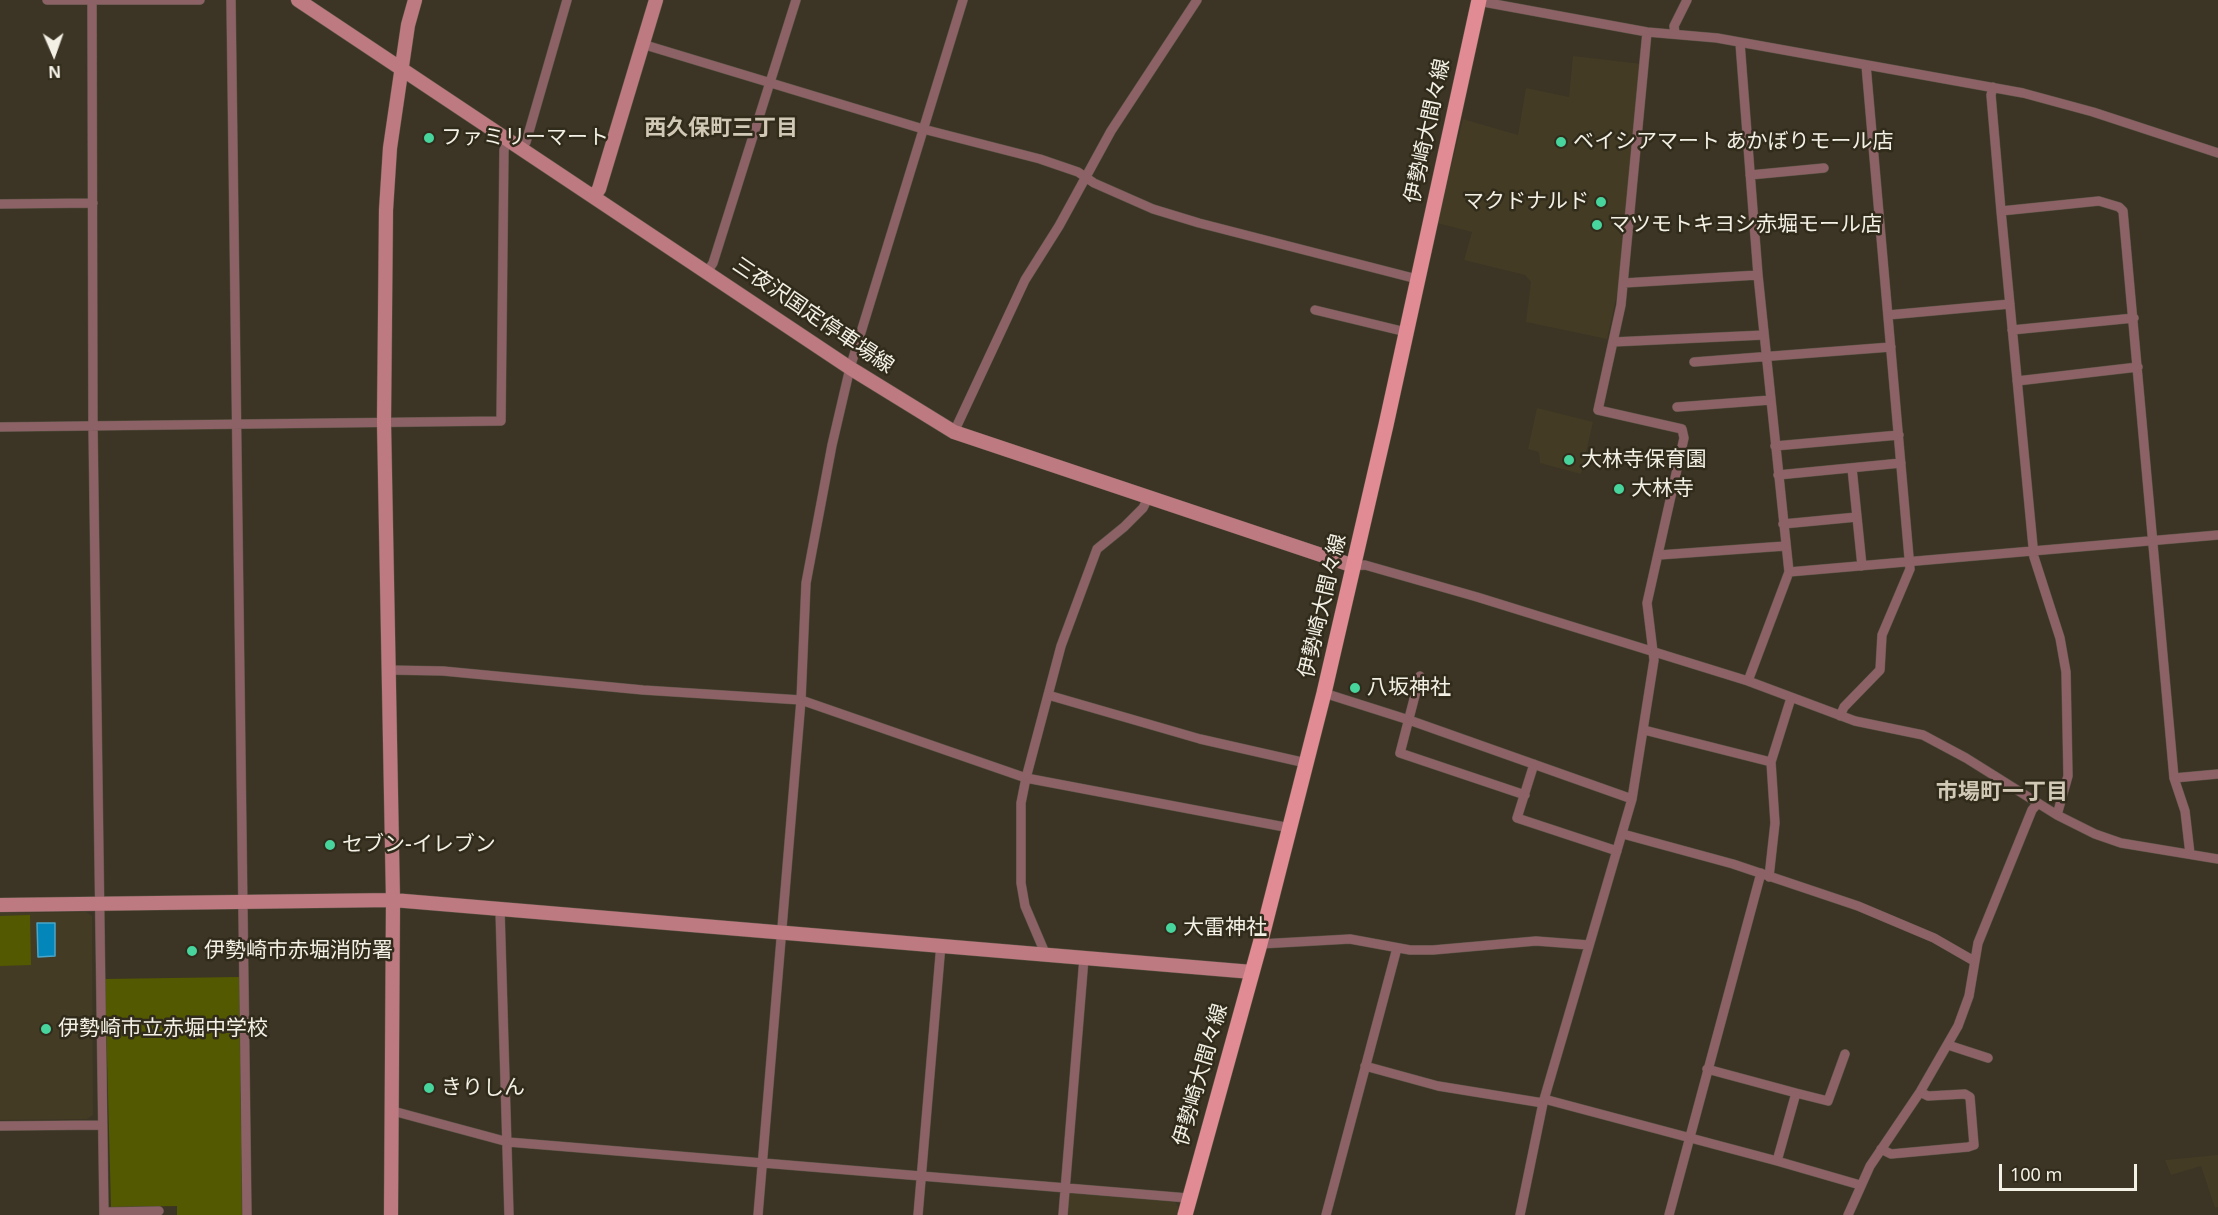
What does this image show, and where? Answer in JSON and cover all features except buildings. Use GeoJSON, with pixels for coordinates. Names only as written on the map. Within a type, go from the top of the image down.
{"type":"FeatureCollection","features":[{"type":"Feature","properties":{"kind":"main road","name":"伊勢崎大間々線"},"geometry":{"type":"LineString","coordinates":[[1185,1215],[1260,945],[1324,693],[1478,0]]}},
{"type":"Feature","properties":{"kind":"street"},"geometry":{"type":"LineString","coordinates":[[47,0],[200,0]]}},
{"type":"Feature","properties":{"kind":"street"},"geometry":{"type":"LineString","coordinates":[[230,0],[247,1215]]}},
{"type":"Feature","properties":{"kind":"street","name":"三夜沢国定停車場線"},"geometry":{"type":"LineString","coordinates":[[298,0],[850,369],[954,432],[1354,566]]}},
{"type":"Feature","properties":{"kind":"street"},"geometry":{"type":"LineString","coordinates":[[391,1215],[393,900],[384,422],[387,210],[390,148],[401,70],[415,0]]}},
{"type":"Feature","properties":{"kind":"street"},"geometry":{"type":"LineString","coordinates":[[521,148],[526,142],[567,0]]}},
{"type":"Feature","properties":{"kind":"street"},"geometry":{"type":"LineString","coordinates":[[594,196],[599,189],[656,0]]}},
{"type":"Feature","properties":{"kind":"street"},"geometry":{"type":"LineString","coordinates":[[707,272],[713,263],[796,0]]}},
{"type":"Feature","properties":{"kind":"street"},"geometry":{"type":"LineString","coordinates":[[758,1215],[801,700],[806,583],[832,445],[850,369],[963,0]]}},
{"type":"Feature","properties":{"kind":"street"},"geometry":{"type":"LineString","coordinates":[[954,432],[1010,308],[1144,79],[1197,0]]}},
{"type":"Feature","properties":{"kind":"street"},"geometry":{"type":"LineString","coordinates":[[1478,0],[1647,32],[1675,33],[1740,43],[1993,87],[2093,112],[2218,153]]}},
{"type":"Feature","properties":{"kind":"street"},"geometry":{"type":"LineString","coordinates":[[1675,33],[1674,26],[1686,0]]}},
{"type":"Feature","properties":{"kind":"street"},"geometry":{"type":"LineString","coordinates":[[92,1],[93,427],[104,1214],[159,1211]]}},
{"type":"Feature","properties":{"kind":"street"},"geometry":{"type":"LineString","coordinates":[[1520,1215],[1544,1101],[1632,799],[1654,654],[1647,603],[1684,431],[1598,410],[1624,283],[1647,32]]}},
{"type":"Feature","properties":{"kind":"street"},"geometry":{"type":"LineString","coordinates":[[1740,43],[1758,276],[1789,572],[1748,681]]}},
{"type":"Feature","properties":{"kind":"street"},"geometry":{"type":"LineString","coordinates":[[642,44],[923,129],[1040,159],[1153,209],[1190,221],[1417,279]]}},
{"type":"Feature","properties":{"kind":"street"},"geometry":{"type":"LineString","coordinates":[[1840,716],[1845,707],[1881,670],[1882,635],[1910,569],[1866,65]]}},
{"type":"Feature","properties":{"kind":"street"},"geometry":{"type":"LineString","coordinates":[[1993,87],[1991,95],[2001,211],[2033,550],[2060,638],[2066,672],[2069,763],[2063,800],[2057,815]]}},
{"type":"Feature","properties":{"kind":"street"},"geometry":{"type":"LineString","coordinates":[[0,427],[501,421],[504,150],[508,139]]}},
{"type":"Feature","properties":{"kind":"street"},"geometry":{"type":"LineString","coordinates":[[1750,176],[1824,168]]}},
{"type":"Feature","properties":{"kind":"street"},"geometry":{"type":"LineString","coordinates":[[2001,211],[2099,201],[2122,209],[2134,318],[2174,778],[2185,811],[2190,854]]}},
{"type":"Feature","properties":{"kind":"street"},"geometry":{"type":"LineString","coordinates":[[0,204],[93,203]]}},
{"type":"Feature","properties":{"kind":"street"},"geometry":{"type":"LineString","coordinates":[[1624,283],[1758,276]]}},
{"type":"Feature","properties":{"kind":"street"},"geometry":{"type":"LineString","coordinates":[[1888,315],[2010,304]]}},
{"type":"Feature","properties":{"kind":"street"},"geometry":{"type":"LineString","coordinates":[[1315,310],[1406,332]]}},
{"type":"Feature","properties":{"kind":"street"},"geometry":{"type":"LineString","coordinates":[[2012,330],[2134,318]]}},
{"type":"Feature","properties":{"kind":"street"},"geometry":{"type":"LineString","coordinates":[[1613,342],[1764,335]]}},
{"type":"Feature","properties":{"kind":"street"},"geometry":{"type":"LineString","coordinates":[[1694,362],[1890,347]]}},
{"type":"Feature","properties":{"kind":"street"},"geometry":{"type":"LineString","coordinates":[[2017,381],[2138,367]]}},
{"type":"Feature","properties":{"kind":"street"},"geometry":{"type":"LineString","coordinates":[[1677,407],[1771,400]]}},
{"type":"Feature","properties":{"kind":"street"},"geometry":{"type":"LineString","coordinates":[[1775,446],[1899,435]]}},
{"type":"Feature","properties":{"kind":"street"},"geometry":{"type":"LineString","coordinates":[[1778,475],[1901,463]]}},
{"type":"Feature","properties":{"kind":"street"},"geometry":{"type":"LineString","coordinates":[[1852,468],[1862,566]]}},
{"type":"Feature","properties":{"kind":"street"},"geometry":{"type":"LineString","coordinates":[[1045,953],[1025,906],[1020,883],[1022,803],[1026,778],[1061,646],[1097,549],[1143,508],[1148,498]]}},
{"type":"Feature","properties":{"kind":"street"},"geometry":{"type":"LineString","coordinates":[[1783,524],[1857,517]]}},
{"type":"Feature","properties":{"kind":"street"},"geometry":{"type":"LineString","coordinates":[[1789,572],[2218,535]]}},
{"type":"Feature","properties":{"kind":"street"},"geometry":{"type":"LineString","coordinates":[[1659,555],[1785,546]]}},
{"type":"Feature","properties":{"kind":"street"},"geometry":{"type":"LineString","coordinates":[[1354,566],[1359,564],[1377,568],[1748,681],[1840,716],[1912,732],[1938,741],[2057,815],[2095,834],[2121,843],[2218,860]]}},
{"type":"Feature","properties":{"kind":"street"},"geometry":{"type":"LineString","coordinates":[[389,670],[442,671],[643,690],[801,700],[1026,778],[1290,828]]}},
{"type":"Feature","properties":{"kind":"street"},"geometry":{"type":"LineString","coordinates":[[1420,676],[1400,753],[1525,795]]}},
{"type":"Feature","properties":{"kind":"street"},"geometry":{"type":"LineString","coordinates":[[1324,693],[1409,720],[1632,799]]}},
{"type":"Feature","properties":{"kind":"street"},"geometry":{"type":"LineString","coordinates":[[1048,695],[1200,739],[1306,763]]}},
{"type":"Feature","properties":{"kind":"street"},"geometry":{"type":"LineString","coordinates":[[1669,1215],[1707,1069],[1765,875],[1775,823],[1771,762],[1791,698]]}},
{"type":"Feature","properties":{"kind":"street"},"geometry":{"type":"LineString","coordinates":[[1644,730],[1771,762]]}},
{"type":"Feature","properties":{"kind":"street"},"geometry":{"type":"LineString","coordinates":[[1534,765],[1517,818],[1617,850]]}},
{"type":"Feature","properties":{"kind":"street"},"geometry":{"type":"LineString","coordinates":[[2174,778],[2218,774]]}},
{"type":"Feature","properties":{"kind":"street"},"geometry":{"type":"LineString","coordinates":[[1848,1215],[1860,1185],[1881,1149],[1920,1092],[1948,1045],[1966,1008],[1978,943],[2032,810],[2038,803]]}},
{"type":"Feature","properties":{"kind":"street"},"geometry":{"type":"LineString","coordinates":[[1623,834],[1765,875],[1858,906],[1908,927],[1974,961]]}},
{"type":"Feature","properties":{"kind":"street"},"geometry":{"type":"LineString","coordinates":[[0,905],[393,900],[941,944],[1252,972]]}},
{"type":"Feature","properties":{"kind":"street"},"geometry":{"type":"LineString","coordinates":[[500,910],[509,1215]]}},
{"type":"Feature","properties":{"kind":"street"},"geometry":{"type":"LineString","coordinates":[[1260,945],[1350,939],[1397,948],[1433,950],[1536,941],[1589,945]]}},
{"type":"Feature","properties":{"kind":"street"},"geometry":{"type":"LineString","coordinates":[[918,1215],[941,944]]}},
{"type":"Feature","properties":{"kind":"street"},"geometry":{"type":"LineString","coordinates":[[1326,1215],[1397,948]]}},
{"type":"Feature","properties":{"kind":"street"},"geometry":{"type":"LineString","coordinates":[[1063,1215],[1084,958]]}},
{"type":"Feature","properties":{"kind":"street"},"geometry":{"type":"LineString","coordinates":[[1948,1045],[1988,1058]]}},
{"type":"Feature","properties":{"kind":"street"},"geometry":{"type":"LineString","coordinates":[[1707,1069],[1828,1101],[1845,1054]]}},
{"type":"Feature","properties":{"kind":"street"},"geometry":{"type":"LineString","coordinates":[[1365,1066],[1438,1086],[1544,1101],[1689,1137],[1860,1185]]}},
{"type":"Feature","properties":{"kind":"street"},"geometry":{"type":"LineString","coordinates":[[1881,1149],[1891,1154],[1968,1148],[1974,1144],[1970,1097],[1965,1094],[1928,1096],[1920,1092]]}},
{"type":"Feature","properties":{"kind":"street"},"geometry":{"type":"LineString","coordinates":[[1778,1161],[1796,1093]]}},
{"type":"Feature","properties":{"kind":"street"},"geometry":{"type":"LineString","coordinates":[[393,1111],[508,1142],[1188,1198]]}},
{"type":"Feature","properties":{"kind":"street"},"geometry":{"type":"LineString","coordinates":[[0,1126],[102,1125]]}},
{"type":"Feature","properties":{"kind":"shaded area"},"geometry":{"type":"Polygon","coordinates":[[[1573,56],[1642,64],[1620,281],[1607,339],[1526,322],[1531,282],[1525,275],[1464,260],[1472,232],[1437,223],[1463,119],[1518,135],[1526,88],[1569,97],[1573,56]]]}},
{"type":"Feature","properties":{"kind":"shaded area"},"geometry":{"type":"Polygon","coordinates":[[[1537,408],[1593,422],[1581,474],[1540,463],[1539,452],[1528,449],[1537,408]]]}},
{"type":"Feature","properties":{"kind":"shaded area","name":"伊勢崎市立赤堀中学校"},"geometry":{"type":"Polygon","coordinates":[[[86,912],[92,916],[93,1115],[87,1119],[0,1120],[0,913],[86,912]]]}},
{"type":"Feature","properties":{"kind":"shaded area"},"geometry":{"type":"Polygon","coordinates":[[[30,915],[31,965],[0,966],[0,916],[30,915]]]}},
{"type":"Feature","properties":{"kind":"shaded area"},"geometry":{"type":"Polygon","coordinates":[[[239,977],[242,1215],[177,1215],[177,1206],[111,1207],[105,979],[239,977]]]}},
{"type":"Feature","properties":{"kind":"shaded area"},"geometry":{"type":"Polygon","coordinates":[[[2218,1155],[2218,1207],[2215,1208],[2201,1166],[2171,1175],[2165,1160],[2218,1155]]]}},
{"type":"Feature","properties":{"kind":"shaded area"},"geometry":{"type":"Polygon","coordinates":[[[1070,1193],[1175,1202],[1180,1209],[1179,1215],[1066,1215],[1067,1195],[1070,1193]]]}},
{"type":"Feature","properties":{"kind":"water"},"geometry":{"type":"Polygon","coordinates":[[[37,923],[55,923],[55,956],[38,957],[37,923]]]}},
{"type":"Feature","properties":{"kind":"place","name":"ファミリーマート"},"geometry":{"type":"Point","coordinates":[429,138]}},
{"type":"Feature","properties":{"kind":"place","name":"ベイシアマート あかぼりモール店"},"geometry":{"type":"Point","coordinates":[1561,142]}},
{"type":"Feature","properties":{"kind":"place","name":"マクドナルド"},"geometry":{"type":"Point","coordinates":[1601,202]}},
{"type":"Feature","properties":{"kind":"place","name":"マツモトキヨシ赤堀モール店"},"geometry":{"type":"Point","coordinates":[1597,225]}},
{"type":"Feature","properties":{"kind":"place","name":"大林寺保育園"},"geometry":{"type":"Point","coordinates":[1569,460]}},
{"type":"Feature","properties":{"kind":"place","name":"大林寺"},"geometry":{"type":"Point","coordinates":[1619,489]}},
{"type":"Feature","properties":{"kind":"place","name":"八坂神社"},"geometry":{"type":"Point","coordinates":[1355,688]}},
{"type":"Feature","properties":{"kind":"place","name":"セブン-イレブン"},"geometry":{"type":"Point","coordinates":[330,845]}},
{"type":"Feature","properties":{"kind":"place","name":"大雷神社"},"geometry":{"type":"Point","coordinates":[1171,928]}},
{"type":"Feature","properties":{"kind":"place","name":"伊勢崎市赤堀消防署"},"geometry":{"type":"Point","coordinates":[192,951]}},
{"type":"Feature","properties":{"kind":"place","name":"伊勢崎市立赤堀中学校"},"geometry":{"type":"Point","coordinates":[46,1029]}},
{"type":"Feature","properties":{"kind":"place","name":"きりしん"},"geometry":{"type":"Point","coordinates":[429,1088]}},
{"type":"Feature","properties":{"kind":"district","name":"西久保町三丁目"},"geometry":{"type":"Point","coordinates":[721,129]}},
{"type":"Feature","properties":{"kind":"district","name":"市場町一丁目"},"geometry":{"type":"Point","coordinates":[2002,793]}}]}
